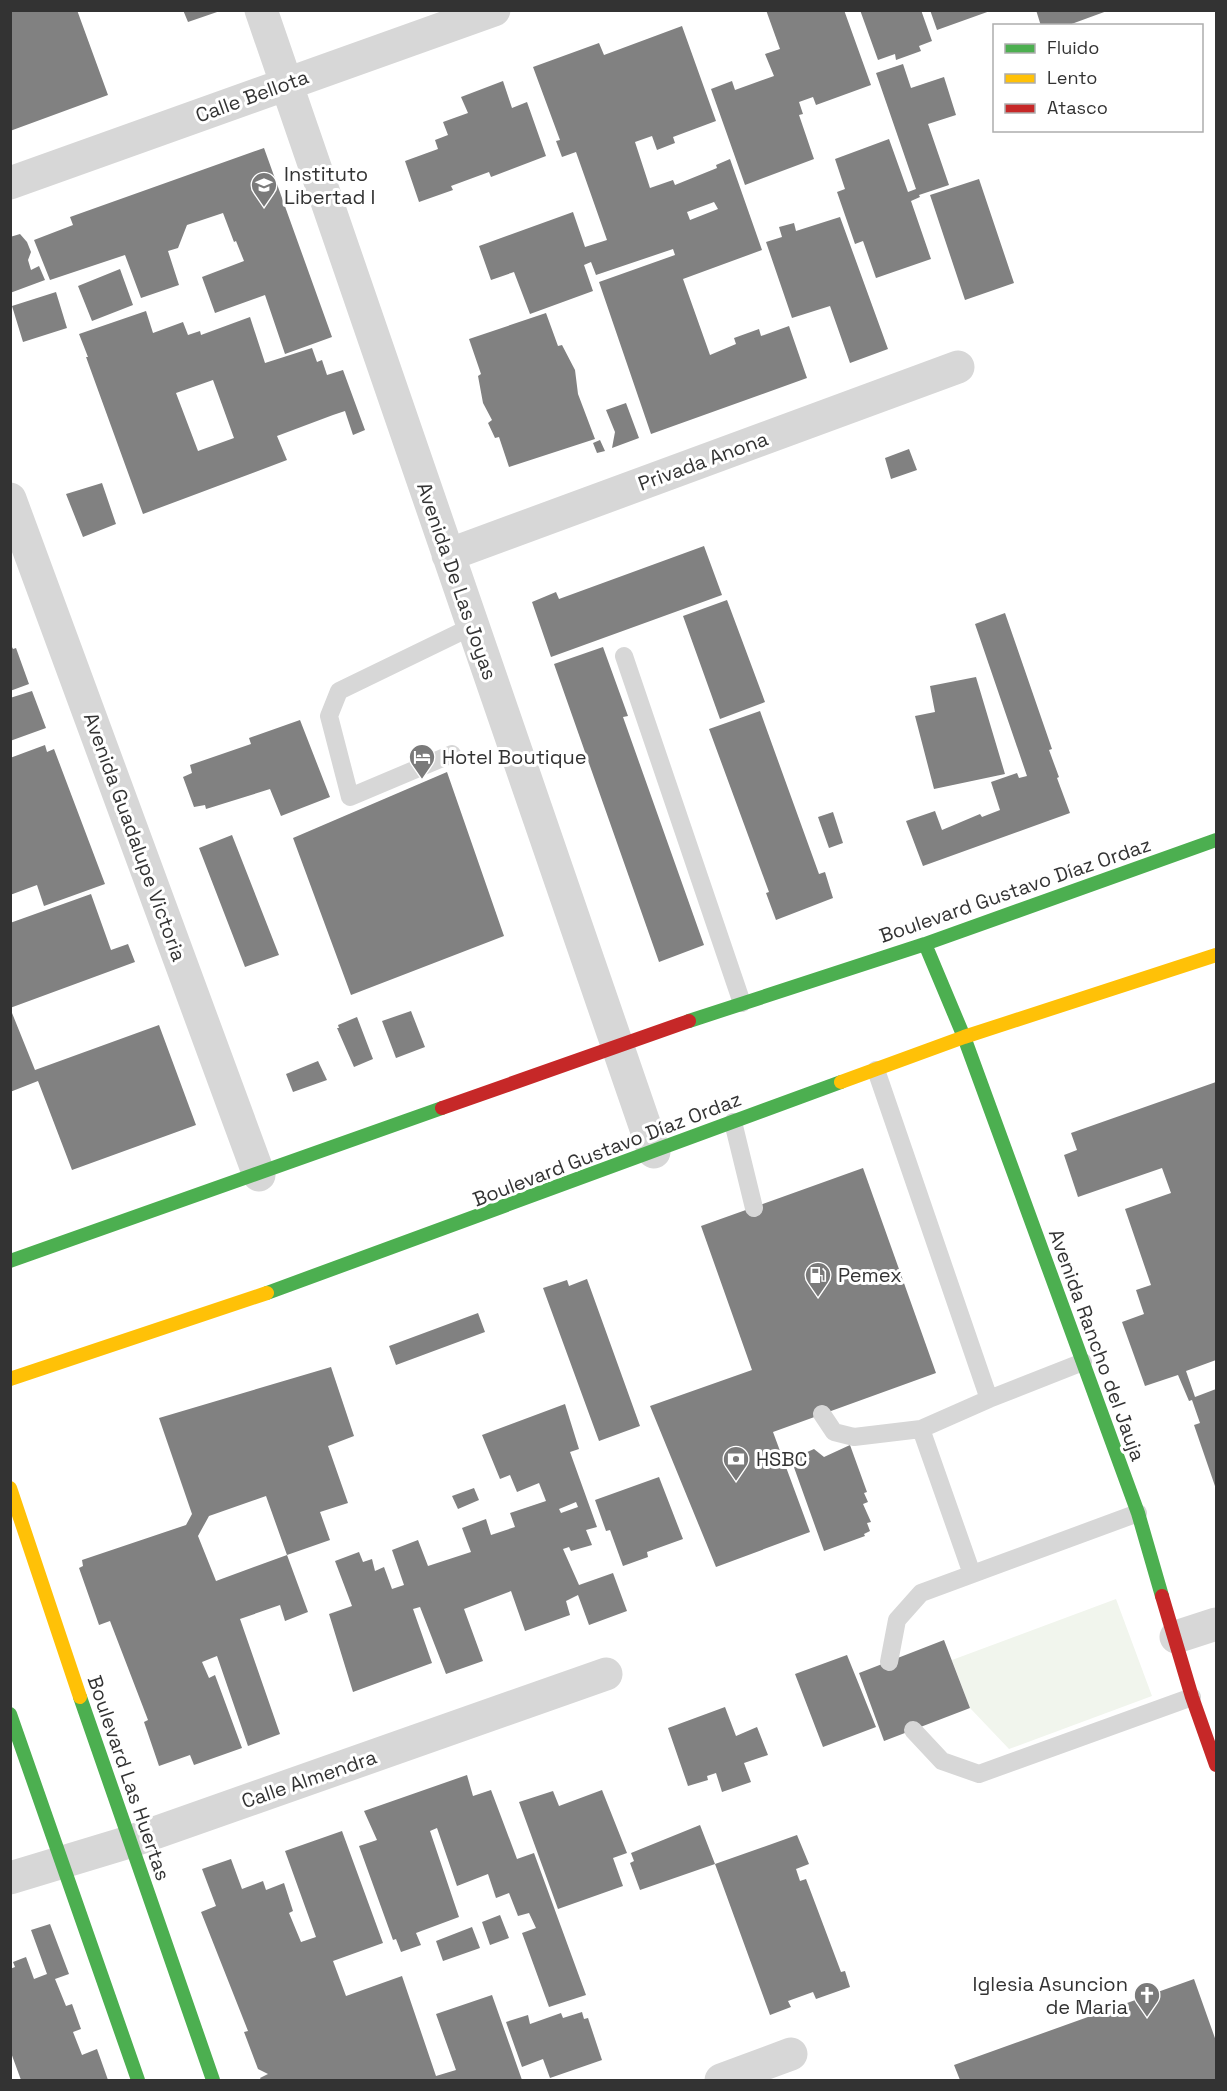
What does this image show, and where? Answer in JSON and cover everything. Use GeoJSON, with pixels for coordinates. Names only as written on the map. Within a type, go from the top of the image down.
{"type":"FeatureCollection","features":[{"type":"Feature","properties":{"kind":"main road","name":"Boulevard Gustavo Díaz Ordaz"},"geometry":{"type":"LineString","coordinates":[[10,1261],[259,1175],[618,1044],[926,944],[1216,840]]}},
{"type":"Feature","properties":{"kind":"main road","name":"Avenida Rancho del Jauja"},"geometry":{"type":"LineString","coordinates":[[926,944],[964,1037],[1138,1513],[1192,1698],[1216,1765]]}},
{"type":"Feature","properties":{"kind":"main road","name":"Boulevard Gustavo Díaz Ordaz"},"geometry":{"type":"LineString","coordinates":[[10,1379],[317,1276],[964,1037],[1216,955]]}},
{"type":"Feature","properties":{"kind":"main road","name":"Boulevard Las Huertas"},"geometry":{"type":"LineString","coordinates":[[10,1488],[129,1842],[213,2080]]}},
{"type":"Feature","properties":{"kind":"main road"},"geometry":{"type":"LineString","coordinates":[[10,1714],[138,2080]]}},
{"type":"Feature","properties":{"kind":"street","name":"Avenida De Las Joyas"},"geometry":{"type":"LineString","coordinates":[[261,10],[654,1152]]}},
{"type":"Feature","properties":{"kind":"street","name":"Calle Bellota"},"geometry":{"type":"LineString","coordinates":[[10,183],[494,10]]}},
{"type":"Feature","properties":{"kind":"street","name":"Privada Anona"},"geometry":{"type":"LineString","coordinates":[[448,555],[958,367]]}},
{"type":"Feature","properties":{"kind":"street","name":"Avenida Guadalupe Victoria"},"geometry":{"type":"LineString","coordinates":[[10,499],[259,1175]]}},
{"type":"Feature","properties":{"kind":"street"},"geometry":{"type":"LineString","coordinates":[[1176,1637],[1216,1624]]}},
{"type":"Feature","properties":{"kind":"street","name":"Calle Almendra"},"geometry":{"type":"LineString","coordinates":[[10,1878],[129,1842],[606,1674]]}},
{"type":"Feature","properties":{"kind":"street"},"geometry":{"type":"LineString","coordinates":[[721,2080],[791,2054]]}},
{"type":"Feature","properties":{"kind":"lane"},"geometry":{"type":"LineString","coordinates":[[452,754],[351,797],[329,716],[339,691],[473,626]]}},
{"type":"Feature","properties":{"kind":"lane"},"geometry":{"type":"LineString","coordinates":[[624,656],[742,1003]]}},
{"type":"Feature","properties":{"kind":"lane"},"geometry":{"type":"LineString","coordinates":[[876,1070],[989,1399]]}},
{"type":"Feature","properties":{"kind":"lane"},"geometry":{"type":"LineString","coordinates":[[733,1122],[754,1208]]}},
{"type":"Feature","properties":{"kind":"lane"},"geometry":{"type":"LineString","coordinates":[[822,1414],[834,1432],[854,1437],[921,1429],[1083,1362]]}},
{"type":"Feature","properties":{"kind":"lane"},"geometry":{"type":"LineString","coordinates":[[921,1429],[972,1574]]}},
{"type":"Feature","properties":{"kind":"lane"},"geometry":{"type":"LineString","coordinates":[[889,1662],[897,1620],[921,1593],[1138,1513]]}},
{"type":"Feature","properties":{"kind":"lane"},"geometry":{"type":"LineString","coordinates":[[913,1730],[942,1761],[979,1774],[1192,1698]]}},
{"type":"Feature","properties":{"kind":"shaded area"},"geometry":{"type":"Polygon","coordinates":[[[1116,1599],[1152,1696],[1009,1749],[970,1708],[952,1660],[1116,1599]]]}},
{"type":"Feature","properties":{"kind":"building"},"geometry":{"type":"Polygon","coordinates":[[[10,10],[77,10],[108,95],[10,131],[10,10]]]}},
{"type":"Feature","properties":{"kind":"building"},"geometry":{"type":"Polygon","coordinates":[[[183,10],[220,10],[220,11],[188,22],[183,10]]]}},
{"type":"Feature","properties":{"kind":"building"},"geometry":{"type":"Polygon","coordinates":[[[766,10],[844,10],[871,85],[816,105],[813,97],[799,102],[803,114],[799,115],[814,159],[745,185],[711,89],[732,81],[735,90],[774,76],[765,54],[780,49],[766,10]]]}},
{"type":"Feature","properties":{"kind":"building"},"geometry":{"type":"Polygon","coordinates":[[[860,10],[921,10],[932,41],[919,46],[921,51],[896,60],[895,54],[878,60],[860,10]]]}},
{"type":"Feature","properties":{"kind":"building"},"geometry":{"type":"Polygon","coordinates":[[[930,10],[990,10],[990,11],[937,30],[930,10]]]}},
{"type":"Feature","properties":{"kind":"building"},"geometry":{"type":"Polygon","coordinates":[[[1036,10],[1107,10],[1071,24],[1040,24],[1036,10]]]}},
{"type":"Feature","properties":{"kind":"building"},"geometry":{"type":"Polygon","coordinates":[[[682,26],[716,121],[673,137],[675,143],[657,150],[652,136],[635,142],[650,188],[673,180],[675,185],[717,168],[716,165],[730,159],[762,250],[683,279],[710,355],[736,344],[734,338],[759,329],[761,336],[789,326],[807,378],[651,434],[599,282],[675,255],[673,249],[596,275],[591,262],[584,265],[593,291],[530,314],[514,272],[491,280],[479,246],[573,212],[585,247],[607,240],[576,152],[562,157],[556,141],[560,140],[533,67],[599,43],[604,55],[682,26]],[[714,202],[687,212],[690,220],[718,209],[714,202]]]}},
{"type":"Feature","properties":{"kind":"building"},"geometry":{"type":"Polygon","coordinates":[[[903,64],[911,88],[944,77],[956,115],[928,124],[949,185],[919,195],[920,197],[911,201],[931,259],[876,278],[863,241],[855,244],[837,192],[845,189],[835,159],[889,139],[908,192],[916,189],[876,73],[903,64]]]}},
{"type":"Feature","properties":{"kind":"building"},"geometry":{"type":"Polygon","coordinates":[[[503,81],[512,108],[527,102],[546,156],[491,177],[489,172],[451,186],[453,190],[419,202],[405,161],[438,149],[435,140],[448,135],[443,122],[468,113],[461,97],[503,81]]]}},
{"type":"Feature","properties":{"kind":"building"},"geometry":{"type":"Polygon","coordinates":[[[264,148],[332,337],[285,354],[265,295],[215,313],[202,277],[244,261],[223,213],[187,225],[178,248],[168,251],[179,285],[141,298],[125,255],[50,280],[34,240],[73,225],[70,217],[264,148]]]}},
{"type":"Feature","properties":{"kind":"building"},"geometry":{"type":"Polygon","coordinates":[[[979,179],[1014,283],[965,300],[930,195],[979,179]]]}},
{"type":"Feature","properties":{"kind":"building"},"geometry":{"type":"Polygon","coordinates":[[[840,217],[888,349],[850,363],[830,306],[792,318],[766,242],[782,237],[779,227],[794,223],[796,231],[840,217]]]}},
{"type":"Feature","properties":{"kind":"building"},"geometry":{"type":"Polygon","coordinates":[[[20,234],[27,242],[31,252],[28,260],[31,270],[39,266],[45,280],[10,293],[10,237],[20,234]]]}},
{"type":"Feature","properties":{"kind":"building"},"geometry":{"type":"Polygon","coordinates":[[[120,269],[133,305],[92,321],[78,286],[120,269]]]}},
{"type":"Feature","properties":{"kind":"building"},"geometry":{"type":"Polygon","coordinates":[[[56,292],[67,328],[23,342],[12,306],[56,292]]]}},
{"type":"Feature","properties":{"kind":"building"},"geometry":{"type":"Polygon","coordinates":[[[146,311],[153,333],[183,322],[188,335],[200,331],[201,335],[250,317],[265,363],[312,348],[317,362],[322,360],[327,375],[343,370],[365,430],[353,435],[345,411],[277,436],[287,460],[143,514],[79,334],[146,311]],[[213,380],[176,393],[198,451],[234,438],[213,380]]]}},
{"type":"Feature","properties":{"kind":"building"},"geometry":{"type":"Polygon","coordinates":[[[546,313],[558,346],[562,345],[575,370],[578,394],[595,439],[509,467],[499,437],[495,438],[488,423],[492,420],[483,403],[478,376],[481,374],[469,339],[546,313]]]}},
{"type":"Feature","properties":{"kind":"building"},"geometry":{"type":"Polygon","coordinates":[[[626,403],[639,438],[612,448],[615,432],[606,410],[626,403]]]}},
{"type":"Feature","properties":{"kind":"building"},"geometry":{"type":"Polygon","coordinates":[[[600,440],[605,451],[597,453],[593,443],[600,440]]]}},
{"type":"Feature","properties":{"kind":"building"},"geometry":{"type":"Polygon","coordinates":[[[909,449],[917,470],[891,479],[885,458],[909,449]]]}},
{"type":"Feature","properties":{"kind":"building"},"geometry":{"type":"Polygon","coordinates":[[[102,483],[116,524],[83,537],[66,494],[102,483]]]}},
{"type":"Feature","properties":{"kind":"building"},"geometry":{"type":"Polygon","coordinates":[[[704,546],[722,595],[551,657],[532,602],[556,592],[559,599],[704,546]]]}},
{"type":"Feature","properties":{"kind":"building"},"geometry":{"type":"Polygon","coordinates":[[[727,600],[765,702],[720,719],[683,616],[727,600]]]}},
{"type":"Feature","properties":{"kind":"building"},"geometry":{"type":"Polygon","coordinates":[[[1005,613],[1052,749],[1049,750],[1070,813],[923,866],[906,821],[935,811],[942,830],[980,814],[982,817],[1000,810],[991,782],[1017,773],[1019,778],[1027,776],[975,624],[1005,613]]]}},
{"type":"Feature","properties":{"kind":"building"},"geometry":{"type":"Polygon","coordinates":[[[10,643],[13,649],[16,648],[29,684],[10,691],[10,643]]]}},
{"type":"Feature","properties":{"kind":"building"},"geometry":{"type":"Polygon","coordinates":[[[603,647],[628,716],[623,717],[704,945],[659,962],[554,664],[603,647]]]}},
{"type":"Feature","properties":{"kind":"building"},"geometry":{"type":"Polygon","coordinates":[[[976,677],[1005,774],[934,789],[915,716],[935,712],[930,686],[976,677]]]}},
{"type":"Feature","properties":{"kind":"building"},"geometry":{"type":"Polygon","coordinates":[[[32,691],[46,728],[10,741],[10,698],[32,691]]]}},
{"type":"Feature","properties":{"kind":"building"},"geometry":{"type":"Polygon","coordinates":[[[760,711],[819,874],[825,872],[833,898],[776,920],[766,893],[769,892],[709,729],[760,711]]]}},
{"type":"Feature","properties":{"kind":"building"},"geometry":{"type":"Polygon","coordinates":[[[300,720],[330,797],[281,816],[270,789],[206,809],[205,805],[194,807],[183,777],[192,773],[190,765],[251,744],[249,738],[300,720]]]}},
{"type":"Feature","properties":{"kind":"building"},"geometry":{"type":"Polygon","coordinates":[[[45,745],[47,752],[54,749],[105,884],[44,906],[37,885],[10,895],[10,758],[45,745]]]}},
{"type":"Feature","properties":{"kind":"building"},"geometry":{"type":"Polygon","coordinates":[[[447,772],[504,936],[351,995],[293,838],[447,772]]]}},
{"type":"Feature","properties":{"kind":"building"},"geometry":{"type":"Polygon","coordinates":[[[833,812],[843,843],[829,848],[818,817],[833,812]]]}},
{"type":"Feature","properties":{"kind":"building"},"geometry":{"type":"Polygon","coordinates":[[[232,835],[279,955],[245,967],[199,848],[232,835]]]}},
{"type":"Feature","properties":{"kind":"building"},"geometry":{"type":"Polygon","coordinates":[[[91,894],[111,950],[128,944],[135,962],[10,1008],[10,923],[91,894]]]}},
{"type":"Feature","properties":{"kind":"building"},"geometry":{"type":"Polygon","coordinates":[[[10,1008],[35,1070],[159,1025],[196,1125],[72,1170],[38,1081],[10,1092],[10,1008]]]}},
{"type":"Feature","properties":{"kind":"building"},"geometry":{"type":"Polygon","coordinates":[[[411,1011],[425,1047],[396,1058],[382,1021],[411,1011]]]}},
{"type":"Feature","properties":{"kind":"building"},"geometry":{"type":"Polygon","coordinates":[[[357,1017],[373,1059],[354,1067],[337,1028],[339,1028],[338,1025],[357,1017]]]}},
{"type":"Feature","properties":{"kind":"building"},"geometry":{"type":"Polygon","coordinates":[[[318,1061],[327,1080],[293,1092],[286,1074],[318,1061]]]}},
{"type":"Feature","properties":{"kind":"building"},"geometry":{"type":"Polygon","coordinates":[[[1216,1082],[1216,1360],[1186,1371],[1195,1397],[1216,1389],[1216,1489],[1194,1425],[1200,1423],[1192,1400],[1189,1401],[1178,1375],[1145,1386],[1122,1322],[1144,1314],[1136,1290],[1151,1285],[1125,1209],[1171,1193],[1162,1168],[1078,1197],[1064,1155],[1077,1150],[1071,1133],[1216,1082]]]}},
{"type":"Feature","properties":{"kind":"building","name":"Pemex"},"geometry":{"type":"Polygon","coordinates":[[[863,1168],[936,1373],[773,1432],[810,1532],[716,1567],[650,1406],[752,1370],[701,1226],[863,1168]]]}},
{"type":"Feature","properties":{"kind":"building"},"geometry":{"type":"Polygon","coordinates":[[[587,1279],[640,1426],[599,1441],[543,1288],[567,1280],[569,1286],[587,1279]]]}},
{"type":"Feature","properties":{"kind":"building"},"geometry":{"type":"Polygon","coordinates":[[[478,1313],[485,1332],[396,1365],[389,1346],[478,1313]]]}},
{"type":"Feature","properties":{"kind":"building"},"geometry":{"type":"Polygon","coordinates":[[[331,1367],[354,1436],[328,1446],[348,1503],[320,1512],[330,1540],[287,1555],[308,1612],[285,1621],[280,1605],[240,1619],[280,1734],[248,1746],[217,1656],[202,1662],[209,1678],[215,1675],[242,1748],[194,1765],[190,1755],[159,1766],[144,1722],[148,1720],[110,1621],[99,1625],[79,1568],[83,1566],[82,1560],[186,1525],[192,1514],[159,1418],[331,1367]],[[266,1496],[209,1516],[198,1536],[216,1581],[287,1555],[266,1496]]]}},
{"type":"Feature","properties":{"kind":"building"},"geometry":{"type":"Polygon","coordinates":[[[565,1404],[579,1449],[570,1452],[597,1527],[586,1530],[592,1545],[571,1551],[569,1547],[563,1549],[579,1585],[613,1573],[627,1611],[589,1625],[578,1595],[566,1601],[570,1615],[525,1631],[511,1591],[464,1609],[483,1661],[446,1674],[420,1607],[413,1609],[432,1663],[353,1692],[329,1614],[352,1606],[335,1561],[359,1552],[363,1562],[372,1559],[375,1571],[384,1567],[392,1589],[404,1585],[392,1550],[418,1540],[428,1566],[471,1552],[462,1528],[486,1519],[491,1535],[515,1527],[510,1513],[546,1501],[539,1483],[517,1492],[510,1475],[500,1479],[482,1435],[565,1404]],[[576,1502],[559,1509],[561,1513],[578,1507],[576,1502]]]}},
{"type":"Feature","properties":{"kind":"building"},"geometry":{"type":"Polygon","coordinates":[[[850,1445],[867,1492],[864,1493],[868,1502],[863,1504],[871,1522],[867,1523],[870,1531],[864,1534],[865,1536],[824,1551],[791,1459],[814,1449],[824,1457],[850,1445]]]}},
{"type":"Feature","properties":{"kind":"building"},"geometry":{"type":"Polygon","coordinates":[[[659,1477],[683,1539],[647,1552],[648,1557],[623,1566],[610,1530],[606,1531],[595,1500],[659,1477]]]}},
{"type":"Feature","properties":{"kind":"building"},"geometry":{"type":"Polygon","coordinates":[[[474,1488],[479,1500],[458,1509],[452,1496],[474,1488]]]}},
{"type":"Feature","properties":{"kind":"building"},"geometry":{"type":"Polygon","coordinates":[[[944,1640],[970,1708],[884,1741],[859,1673],[944,1640]]]}},
{"type":"Feature","properties":{"kind":"building"},"geometry":{"type":"Polygon","coordinates":[[[847,1655],[876,1727],[823,1747],[795,1674],[847,1655]]]}},
{"type":"Feature","properties":{"kind":"building"},"geometry":{"type":"Polygon","coordinates":[[[725,1707],[736,1736],[757,1727],[768,1755],[744,1763],[751,1782],[722,1792],[716,1773],[707,1776],[708,1780],[688,1786],[668,1728],[725,1707]]]}},
{"type":"Feature","properties":{"kind":"building"},"geometry":{"type":"Polygon","coordinates":[[[467,1775],[473,1796],[491,1790],[517,1859],[534,1853],[586,1995],[549,2007],[522,1933],[536,1928],[529,1913],[518,1916],[509,1893],[496,1898],[488,1874],[457,1886],[437,1828],[430,1831],[459,1917],[416,1933],[421,1945],[401,1952],[396,1939],[393,1940],[359,1846],[377,1840],[364,1811],[467,1775]]]}},
{"type":"Feature","properties":{"kind":"building"},"geometry":{"type":"Polygon","coordinates":[[[602,1790],[627,1853],[613,1858],[623,1886],[558,1909],[519,1802],[553,1791],[559,1806],[602,1790]]]}},
{"type":"Feature","properties":{"kind":"building"},"geometry":{"type":"Polygon","coordinates":[[[700,1825],[715,1864],[640,1890],[630,1863],[634,1861],[631,1853],[700,1825]]]}},
{"type":"Feature","properties":{"kind":"building"},"geometry":{"type":"Polygon","coordinates":[[[342,1831],[383,1943],[333,1961],[346,1996],[402,1976],[436,2076],[456,2070],[436,2014],[492,1995],[522,2080],[261,2080],[260,2078],[268,2074],[258,2069],[244,2032],[248,2031],[201,1912],[216,1906],[202,1869],[231,1859],[242,1889],[263,1881],[266,1890],[284,1883],[293,1911],[289,1913],[301,1942],[316,1937],[285,1851],[342,1831]]]}},
{"type":"Feature","properties":{"kind":"building"},"geometry":{"type":"Polygon","coordinates":[[[797,1835],[809,1864],[796,1869],[800,1881],[806,1879],[841,1972],[845,1971],[850,1987],[816,1999],[813,1992],[788,2001],[791,2007],[770,2015],[715,1864],[797,1835]]]}},
{"type":"Feature","properties":{"kind":"building"},"geometry":{"type":"Polygon","coordinates":[[[500,1915],[509,1938],[490,1945],[482,1922],[500,1915]]]}},
{"type":"Feature","properties":{"kind":"building"},"geometry":{"type":"Polygon","coordinates":[[[50,1924],[69,1974],[55,1979],[66,2006],[72,2004],[81,2029],[73,2032],[82,2055],[97,2049],[108,2080],[21,2080],[10,2050],[10,1969],[15,1967],[13,1962],[26,1957],[34,1979],[47,1974],[31,1930],[50,1924]]]}},
{"type":"Feature","properties":{"kind":"building"},"geometry":{"type":"Polygon","coordinates":[[[472,1927],[480,1948],[443,1961],[436,1941],[472,1927]]]}},
{"type":"Feature","properties":{"kind":"building","name":"Iglesia Asuncion de Maria"},"geometry":{"type":"Polygon","coordinates":[[[1194,1979],[1216,2041],[1216,2080],[960,2080],[954,2065],[1194,1979]]]}},
{"type":"Feature","properties":{"kind":"building"},"geometry":{"type":"Polygon","coordinates":[[[582,2012],[584,2019],[588,2018],[602,2060],[550,2078],[543,2059],[522,2067],[506,2022],[528,2015],[530,2024],[561,2013],[563,2018],[582,2012]]]}},
{"type":"Feature","properties":{"kind":"traffic: fast"},"geometry":{"type":"LineString","coordinates":[[689,1021],[925,944],[1216,840]]}},
{"type":"Feature","properties":{"kind":"traffic: fast"},"geometry":{"type":"LineString","coordinates":[[925,944],[964,1037],[1138,1513],[1162,1596]]}},
{"type":"Feature","properties":{"kind":"traffic: fast"},"geometry":{"type":"LineString","coordinates":[[267,1293],[841,1082]]}},
{"type":"Feature","properties":{"kind":"traffic: fast"},"geometry":{"type":"LineString","coordinates":[[10,1261],[442,1108]]}},
{"type":"Feature","properties":{"kind":"traffic: fast"},"geometry":{"type":"LineString","coordinates":[[80,1697],[213,2080]]}},
{"type":"Feature","properties":{"kind":"traffic: fast"},"geometry":{"type":"LineString","coordinates":[[10,1714],[138,2080]]}},
{"type":"Feature","properties":{"kind":"traffic: slow"},"geometry":{"type":"LineString","coordinates":[[841,1082],[964,1037],[1216,955]]}},
{"type":"Feature","properties":{"kind":"traffic: slow"},"geometry":{"type":"LineString","coordinates":[[10,1379],[267,1293]]}},
{"type":"Feature","properties":{"kind":"traffic: slow"},"geometry":{"type":"LineString","coordinates":[[10,1488],[80,1697]]}},
{"type":"Feature","properties":{"kind":"traffic: jam"},"geometry":{"type":"LineString","coordinates":[[442,1108],[689,1021]]}},
{"type":"Feature","properties":{"kind":"traffic: jam"},"geometry":{"type":"LineString","coordinates":[[1162,1596],[1192,1697],[1216,1765]]}},
{"type":"Feature","properties":{"kind":"place","name":"Instituto Libertad I"},"geometry":{"type":"Point","coordinates":[264,208]}},
{"type":"Feature","properties":{"kind":"place","name":"Hotel Boutique"},"geometry":{"type":"Point","coordinates":[422,780]}},
{"type":"Feature","properties":{"kind":"place","name":"Pemex"},"geometry":{"type":"Point","coordinates":[818,1298]}},
{"type":"Feature","properties":{"kind":"place","name":"HSBC"},"geometry":{"type":"Point","coordinates":[736,1482]}},
{"type":"Feature","properties":{"kind":"place","name":"Iglesia Asuncion de Maria"},"geometry":{"type":"Point","coordinates":[1147,2018]}}]}
